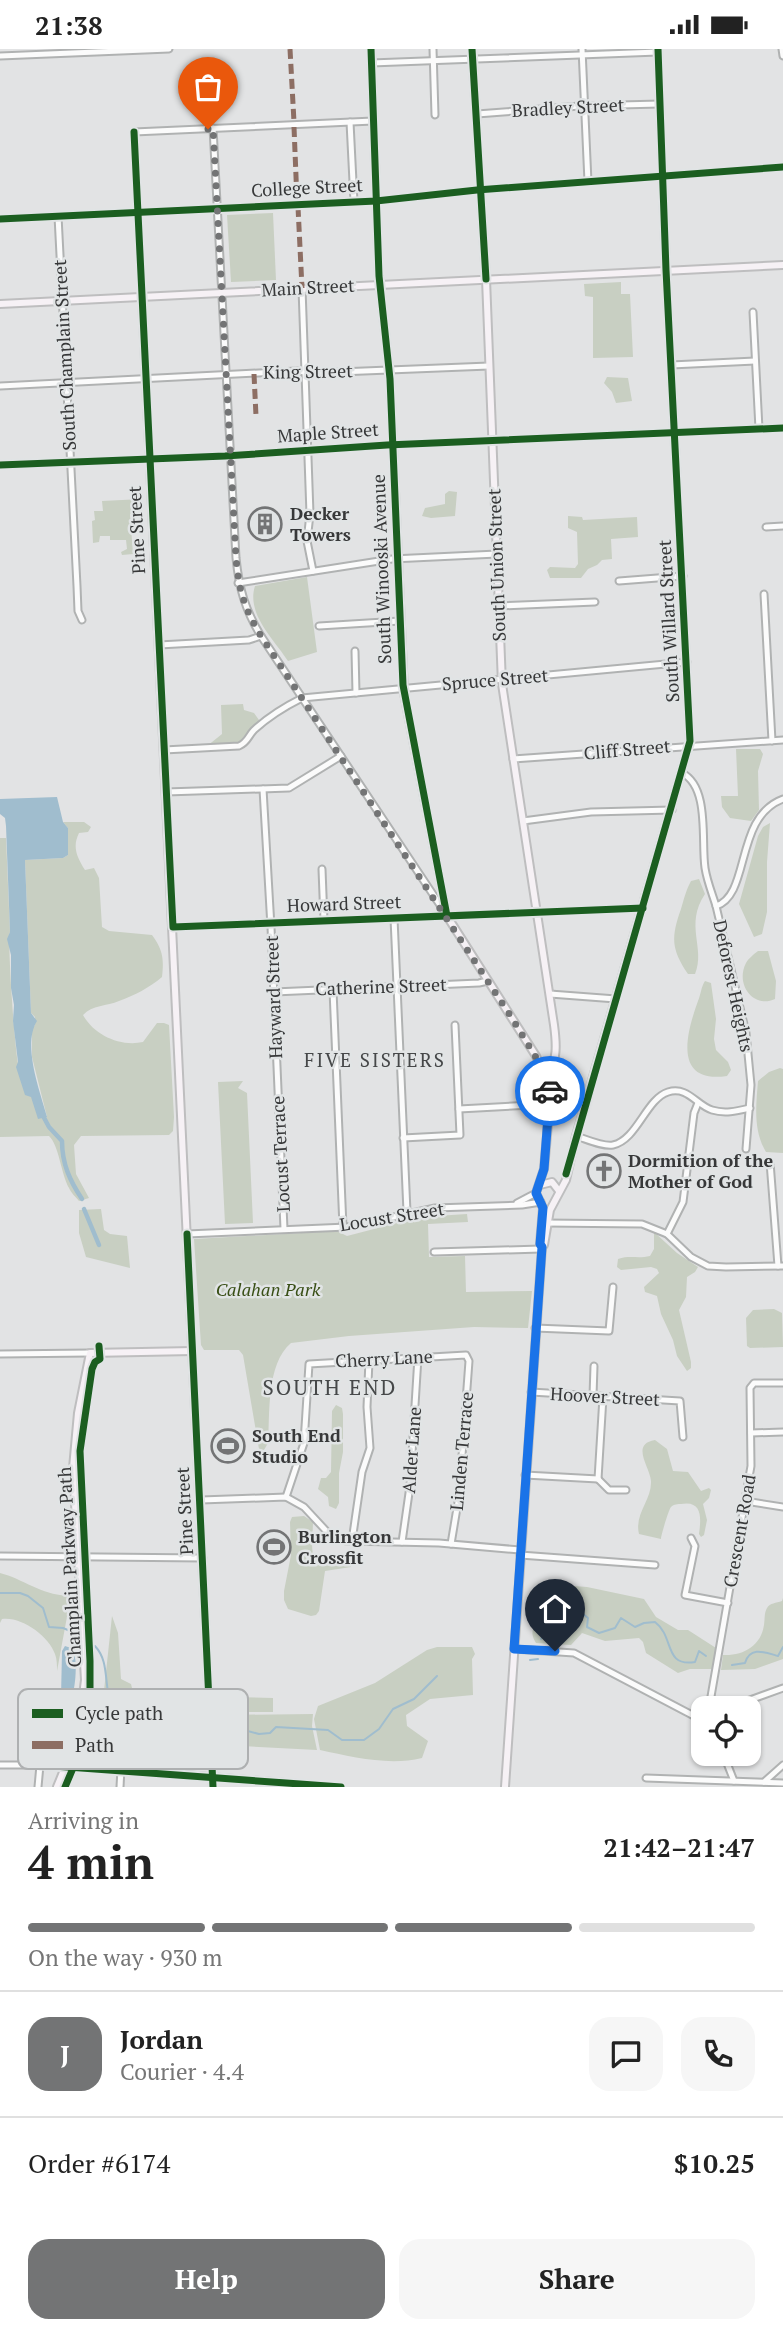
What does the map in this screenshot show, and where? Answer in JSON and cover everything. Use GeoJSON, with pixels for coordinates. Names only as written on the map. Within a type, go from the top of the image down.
{"type":"FeatureCollection","features":[{"type":"Feature","properties":{"kind":"main road","name":"South Winooski Avenue"},"geometry":{"type":"LineString","coordinates":[[371,49],[379,284],[389,370],[403,689],[447,916]]}},
{"type":"Feature","properties":{"kind":"main road","name":"South Union Street"},"geometry":{"type":"LineString","coordinates":[[472,49],[486,279],[502,680],[555,1032],[550,1102]]}},
{"type":"Feature","properties":{"kind":"main road","name":"South Willard Street"},"geometry":{"type":"LineString","coordinates":[[559,1191],[690,745],[658,51]]}},
{"type":"Feature","properties":{"kind":"main road","name":"Main Street"},"geometry":{"type":"LineString","coordinates":[[0,303],[783,265]]}},
{"type":"Feature","properties":{"kind":"main road","name":"Pine Street"},"geometry":{"type":"LineString","coordinates":[[142,297],[209,1689]]}},
{"type":"Feature","properties":{"kind":"main road"},"geometry":{"type":"LineString","coordinates":[[447,916],[545,1073],[550,1102],[544,1169],[536,1193],[542,1203],[544,1245],[541,1248],[505,1787]]}},
{"type":"Feature","properties":{"kind":"main road"},"geometry":{"type":"LineString","coordinates":[[545,1073],[551,1070],[554,1063]]}},
{"type":"Feature","properties":{"kind":"main road"},"geometry":{"type":"LineString","coordinates":[[544,1169],[559,1191],[545,1223]]}},
{"type":"Feature","properties":{"kind":"main road"},"geometry":{"type":"LineString","coordinates":[[540,1185],[566,1174]]}},
{"type":"Feature","properties":{"kind":"main road"},"geometry":{"type":"LineString","coordinates":[[542,1203],[554,1203]]}},
{"type":"Feature","properties":{"kind":"main road"},"geometry":{"type":"LineString","coordinates":[[84,1689],[73,1449],[90,1353],[193,1351]]}},
{"type":"Feature","properties":{"kind":"main road"},"geometry":{"type":"LineString","coordinates":[[57,1787],[64,1769]]}},
{"type":"Feature","properties":{"kind":"main road","name":"Pine Street"},"geometry":{"type":"LineString","coordinates":[[213,1769],[213,1787]]}},
{"type":"Feature","properties":{"kind":"street"},"geometry":{"type":"LineString","coordinates":[[0,56],[169,49]]}},
{"type":"Feature","properties":{"kind":"street"},"geometry":{"type":"LineString","coordinates":[[433,49],[435,115]]}},
{"type":"Feature","properties":{"kind":"street"},"geometry":{"type":"LineString","coordinates":[[782,49],[783,56]]}},
{"type":"Feature","properties":{"kind":"street"},"geometry":{"type":"LineString","coordinates":[[371,63],[582,52],[658,51]]}},
{"type":"Feature","properties":{"kind":"street"},"geometry":{"type":"LineString","coordinates":[[582,52],[587,182]]}},
{"type":"Feature","properties":{"kind":"street","name":"Bradley Street"},"geometry":{"type":"LineString","coordinates":[[477,114],[584,106],[660,104]]}},
{"type":"Feature","properties":{"kind":"street"},"geometry":{"type":"LineString","coordinates":[[373,121],[213,128],[238,583],[243,605],[261,636],[447,916]]}},
{"type":"Feature","properties":{"kind":"street"},"geometry":{"type":"LineString","coordinates":[[350,122],[354,202]]}},
{"type":"Feature","properties":{"kind":"street","name":"Pine Street"},"geometry":{"type":"LineString","coordinates":[[142,297],[134,132],[213,128]]}},
{"type":"Feature","properties":{"kind":"street","name":"College Street"},"geometry":{"type":"LineString","coordinates":[[0,219],[376,201],[481,190],[783,167]]}},
{"type":"Feature","properties":{"kind":"street","name":"South Champlain Street"},"geometry":{"type":"LineString","coordinates":[[58,216],[78,611],[82,620]]}},
{"type":"Feature","properties":{"kind":"street"},"geometry":{"type":"LineString","coordinates":[[302,288],[310,514],[307,533],[313,571]]}},
{"type":"Feature","properties":{"kind":"street"},"geometry":{"type":"LineString","coordinates":[[753,312],[759,429]]}},
{"type":"Feature","properties":{"kind":"street"},"geometry":{"type":"LineString","coordinates":[[671,365],[755,361]]}},
{"type":"Feature","properties":{"kind":"street","name":"King Street"},"geometry":{"type":"LineString","coordinates":[[0,386],[489,366]]}},
{"type":"Feature","properties":{"kind":"street","name":"Maple Street"},"geometry":{"type":"LineString","coordinates":[[0,465],[783,428]]}},
{"type":"Feature","properties":{"kind":"street"},"geometry":{"type":"LineString","coordinates":[[766,527],[783,526]]}},
{"type":"Feature","properties":{"kind":"street"},"geometry":{"type":"LineString","coordinates":[[238,583],[397,558],[497,554]]}},
{"type":"Feature","properties":{"kind":"street"},"geometry":{"type":"LineString","coordinates":[[619,581],[683,576]]}},
{"type":"Feature","properties":{"kind":"street"},"geometry":{"type":"LineString","coordinates":[[764,594],[772,741]]}},
{"type":"Feature","properties":{"kind":"street"},"geometry":{"type":"LineString","coordinates":[[499,606],[595,602]]}},
{"type":"Feature","properties":{"kind":"street"},"geometry":{"type":"LineString","coordinates":[[319,626],[400,621]]}},
{"type":"Feature","properties":{"kind":"street"},"geometry":{"type":"LineString","coordinates":[[159,645],[249,640],[261,636]]}},
{"type":"Feature","properties":{"kind":"street"},"geometry":{"type":"LineString","coordinates":[[355,651],[356,693]]}},
{"type":"Feature","properties":{"kind":"street","name":"Spruce Street"},"geometry":{"type":"LineString","coordinates":[[302,698],[687,662]]}},
{"type":"Feature","properties":{"kind":"street"},"geometry":{"type":"LineString","coordinates":[[164,750],[239,746],[247,742],[251,733],[260,726],[302,698]]}},
{"type":"Feature","properties":{"kind":"street","name":"Cliff Street"},"geometry":{"type":"LineString","coordinates":[[513,759],[783,740]]}},
{"type":"Feature","properties":{"kind":"street"},"geometry":{"type":"LineString","coordinates":[[166,792],[292,787],[341,757]]}},
{"type":"Feature","properties":{"kind":"street","name":"Deforest Heights"},"geometry":{"type":"LineString","coordinates":[[682,773],[694,782],[700,797],[705,868],[746,1033],[751,1085],[746,1149]]}},
{"type":"Feature","properties":{"kind":"street","name":"Hayward Street"},"geometry":{"type":"LineString","coordinates":[[263,789],[277,1079]]}},
{"type":"Feature","properties":{"kind":"street"},"geometry":{"type":"LineString","coordinates":[[716,906],[726,901],[733,893],[746,842],[755,825],[772,804],[783,799]]}},
{"type":"Feature","properties":{"kind":"street"},"geometry":{"type":"LineString","coordinates":[[523,821],[591,812],[671,810]]}},
{"type":"Feature","properties":{"kind":"street"},"geometry":{"type":"LineString","coordinates":[[322,869],[324,921]]}},
{"type":"Feature","properties":{"kind":"street","name":"Howard Street"},"geometry":{"type":"LineString","coordinates":[[173,927],[643,908]]}},
{"type":"Feature","properties":{"kind":"street"},"geometry":{"type":"LineString","coordinates":[[394,918],[407,1212]]}},
{"type":"Feature","properties":{"kind":"street","name":"Catherine Street"},"geometry":{"type":"LineString","coordinates":[[274,992],[488,981]]}},
{"type":"Feature","properties":{"kind":"street"},"geometry":{"type":"LineString","coordinates":[[333,990],[343,1227]]}},
{"type":"Feature","properties":{"kind":"street"},"geometry":{"type":"LineString","coordinates":[[550,994],[616,999]]}},
{"type":"Feature","properties":{"kind":"street"},"geometry":{"type":"LineString","coordinates":[[404,1138],[460,1135],[455,1025]]}},
{"type":"Feature","properties":{"kind":"street","name":"Locust Terrace"},"geometry":{"type":"LineString","coordinates":[[277,1079],[284,1229]]}},
{"type":"Feature","properties":{"kind":"street"},"geometry":{"type":"LineString","coordinates":[[576,1136],[613,1145],[631,1132],[658,1098],[666,1093],[686,1093],[711,1110],[725,1113],[750,1108]]}},
{"type":"Feature","properties":{"kind":"street"},"geometry":{"type":"LineString","coordinates":[[459,1109],[550,1102]]}},
{"type":"Feature","properties":{"kind":"street"},"geometry":{"type":"LineString","coordinates":[[667,1234],[683,1202],[694,1113],[698,1103]]}},
{"type":"Feature","properties":{"kind":"street"},"geometry":{"type":"LineString","coordinates":[[545,1223],[642,1224],[667,1234],[687,1254],[708,1266],[781,1266],[770,1162]]}},
{"type":"Feature","properties":{"kind":"street","name":"Locust Street"},"geometry":{"type":"LineString","coordinates":[[514,1204],[536,1193]]}},
{"type":"Feature","properties":{"kind":"street","name":"Locust Street"},"geometry":{"type":"LineString","coordinates":[[187,1234],[343,1227],[435,1208],[542,1203]]}},
{"type":"Feature","properties":{"kind":"street"},"geometry":{"type":"LineString","coordinates":[[549,1214],[555,1220],[563,1222]]}},
{"type":"Feature","properties":{"kind":"street"},"geometry":{"type":"LineString","coordinates":[[434,1252],[541,1248]]}},
{"type":"Feature","properties":{"kind":"street"},"geometry":{"type":"LineString","coordinates":[[536,1328],[609,1331],[613,1287]]}},
{"type":"Feature","properties":{"kind":"street"},"geometry":{"type":"LineString","coordinates":[[0,1354],[90,1353]]}},
{"type":"Feature","properties":{"kind":"street","name":"Cherry Lane"},"geometry":{"type":"LineString","coordinates":[[286,1497],[304,1443],[308,1366],[313,1363],[464,1354],[469,1357]]}},
{"type":"Feature","properties":{"kind":"street","name":"Alder Lane"},"geometry":{"type":"LineString","coordinates":[[402,1542],[410,1486],[418,1357]]}},
{"type":"Feature","properties":{"kind":"street","name":"Linden Terrace"},"geometry":{"type":"LineString","coordinates":[[451,1544],[459,1496],[469,1357]]}},
{"type":"Feature","properties":{"kind":"street"},"geometry":{"type":"LineString","coordinates":[[352,1541],[362,1472],[370,1448],[366,1407],[369,1360]]}},
{"type":"Feature","properties":{"kind":"street"},"geometry":{"type":"LineString","coordinates":[[593,1396],[594,1366]]}},
{"type":"Feature","properties":{"kind":"street","name":"Crescent Road"},"geometry":{"type":"LineString","coordinates":[[711,1696],[751,1461],[751,1386],[783,1383]]}},
{"type":"Feature","properties":{"kind":"street","name":"Hoover Street"},"geometry":{"type":"LineString","coordinates":[[531,1392],[680,1401],[683,1437]]}},
{"type":"Feature","properties":{"kind":"street"},"geometry":{"type":"LineString","coordinates":[[598,1479],[603,1397]]}},
{"type":"Feature","properties":{"kind":"street"},"geometry":{"type":"LineString","coordinates":[[751,1433],[783,1432]]}},
{"type":"Feature","properties":{"kind":"street"},"geometry":{"type":"LineString","coordinates":[[525,1475],[598,1479],[609,1490],[626,1490]]}},
{"type":"Feature","properties":{"kind":"street"},"geometry":{"type":"LineString","coordinates":[[201,1500],[286,1497],[304,1507],[330,1535],[352,1541],[451,1544],[655,1565]]}},
{"type":"Feature","properties":{"kind":"street"},"geometry":{"type":"LineString","coordinates":[[745,1501],[783,1507]]}},
{"type":"Feature","properties":{"kind":"street"},"geometry":{"type":"LineString","coordinates":[[691,1538],[695,1546],[685,1595],[728,1603]]}},
{"type":"Feature","properties":{"kind":"street"},"geometry":{"type":"LineString","coordinates":[[0,1556],[203,1558]]}},
{"type":"Feature","properties":{"kind":"street"},"geometry":{"type":"LineString","coordinates":[[514,1649],[574,1653],[691,1714]]}},
{"type":"Feature","properties":{"kind":"street"},"geometry":{"type":"LineString","coordinates":[[761,1696],[783,1688]]}},
{"type":"Feature","properties":{"kind":"street"},"geometry":{"type":"LineString","coordinates":[[0,1765],[18,1765]]}},
{"type":"Feature","properties":{"kind":"street"},"geometry":{"type":"LineString","coordinates":[[764,1782],[783,1765]]}},
{"type":"Feature","properties":{"kind":"street"},"geometry":{"type":"LineString","coordinates":[[728,1766],[734,1781]]}},
{"type":"Feature","properties":{"kind":"street"},"geometry":{"type":"LineString","coordinates":[[38,1787],[40,1769]]}},
{"type":"Feature","properties":{"kind":"street"},"geometry":{"type":"LineString","coordinates":[[120,1787],[121,1769],[341,1787]]}},
{"type":"Feature","properties":{"kind":"street"},"geometry":{"type":"LineString","coordinates":[[646,1778],[783,1783]]}},
{"type":"Feature","properties":{"kind":"green space"},"geometry":{"type":"Polygon","coordinates":[[[273,213],[276,280],[231,282],[227,215],[273,213]]]}},
{"type":"Feature","properties":{"kind":"green space"},"geometry":{"type":"Polygon","coordinates":[[[621,282],[621,294],[630,294],[633,357],[593,358],[593,297],[585,296],[584,284],[621,282]]]}},
{"type":"Feature","properties":{"kind":"green space"},"geometry":{"type":"Polygon","coordinates":[[[607,377],[628,378],[632,401],[616,403],[612,392],[604,383],[607,377]]]}},
{"type":"Feature","properties":{"kind":"green space"},"geometry":{"type":"Polygon","coordinates":[[[449,491],[457,492],[455,516],[422,516],[425,508],[445,504],[445,494],[449,491]]]}},
{"type":"Feature","properties":{"kind":"green space"},"geometry":{"type":"Polygon","coordinates":[[[142,499],[143,512],[130,514],[133,554],[122,555],[121,552],[127,549],[126,540],[110,540],[110,536],[100,536],[99,542],[93,543],[94,511],[103,511],[102,501],[142,499]]]}},
{"type":"Feature","properties":{"kind":"green space"},"geometry":{"type":"Polygon","coordinates":[[[568,516],[582,517],[583,520],[637,517],[638,537],[611,539],[612,559],[602,560],[588,569],[581,578],[550,578],[547,570],[550,567],[575,568],[578,564],[577,532],[568,528],[568,516]]]}},
{"type":"Feature","properties":{"kind":"green space"},"geometry":{"type":"Polygon","coordinates":[[[307,577],[317,652],[288,661],[258,616],[253,596],[255,586],[307,577]]]}},
{"type":"Feature","properties":{"kind":"green space"},"geometry":{"type":"Polygon","coordinates":[[[243,704],[244,710],[254,713],[259,720],[242,743],[207,746],[222,734],[221,705],[243,704]]]}},
{"type":"Feature","properties":{"kind":"green space"},"geometry":{"type":"Polygon","coordinates":[[[736,749],[760,749],[763,754],[758,771],[759,810],[751,821],[730,818],[722,807],[721,796],[738,796],[736,749]]]}},
{"type":"Feature","properties":{"kind":"green space"},"geometry":{"type":"Polygon","coordinates":[[[63,822],[84,822],[91,827],[88,832],[79,833],[76,847],[85,870],[94,868],[99,878],[102,927],[109,931],[152,935],[161,950],[163,960],[162,977],[152,985],[125,999],[91,1009],[83,1015],[101,1034],[125,1043],[143,1042],[157,1023],[169,1025],[174,1117],[173,1131],[169,1135],[81,1136],[74,1145],[76,1174],[89,1198],[79,1201],[66,1182],[55,1146],[49,1136],[0,1137],[0,838],[6,838],[10,974],[18,1063],[23,1078],[47,1117],[32,1057],[32,1028],[35,1025],[35,1017],[31,1013],[25,860],[63,858],[68,855],[68,828],[63,822]]]}},
{"type":"Feature","properties":{"kind":"green space"},"geometry":{"type":"Polygon","coordinates":[[[770,823],[767,912],[762,934],[754,937],[739,904],[758,836],[763,827],[770,823]]]}},
{"type":"Feature","properties":{"kind":"green space"},"geometry":{"type":"Polygon","coordinates":[[[699,879],[705,894],[696,916],[698,964],[695,974],[688,974],[678,957],[674,935],[691,881],[699,879]]]}},
{"type":"Feature","properties":{"kind":"green space"},"geometry":{"type":"Polygon","coordinates":[[[758,951],[768,951],[776,981],[775,999],[760,1001],[753,998],[745,986],[743,971],[746,963],[758,951]]]}},
{"type":"Feature","properties":{"kind":"green space"},"geometry":{"type":"Polygon","coordinates":[[[705,981],[711,983],[716,1019],[714,1039],[716,1050],[728,1062],[731,1070],[727,1076],[710,1076],[698,1072],[691,1064],[688,1054],[690,1028],[705,981]]]}},
{"type":"Feature","properties":{"kind":"green space"},"geometry":{"type":"Polygon","coordinates":[[[783,1069],[783,1153],[766,1152],[757,1126],[758,1081],[769,1072],[783,1069]]]}},
{"type":"Feature","properties":{"kind":"green space"},"geometry":{"type":"Polygon","coordinates":[[[243,1081],[238,1088],[247,1093],[253,1223],[225,1224],[218,1082],[243,1081]]]}},
{"type":"Feature","properties":{"kind":"green space"},"geometry":{"type":"Polygon","coordinates":[[[101,1209],[104,1230],[110,1234],[127,1236],[130,1268],[86,1257],[79,1233],[79,1210],[101,1209]]]}},
{"type":"Feature","properties":{"kind":"green space","name":"Calahan Park"},"geometry":{"type":"Polygon","coordinates":[[[467,1214],[468,1222],[428,1224],[429,1257],[465,1256],[466,1292],[532,1291],[528,1328],[474,1327],[291,1343],[277,1363],[273,1376],[268,1443],[264,1450],[259,1449],[243,1355],[239,1350],[204,1350],[201,1345],[194,1239],[337,1231],[347,1236],[397,1223],[467,1214]]]}},
{"type":"Feature","properties":{"kind":"green space"},"geometry":{"type":"Polygon","coordinates":[[[654,1232],[677,1253],[698,1267],[687,1277],[686,1297],[679,1310],[691,1362],[691,1368],[687,1371],[677,1356],[657,1296],[645,1292],[644,1287],[659,1273],[657,1269],[651,1267],[621,1270],[617,1267],[618,1259],[650,1256],[654,1249],[654,1232]]]}},
{"type":"Feature","properties":{"kind":"green space"},"geometry":{"type":"Polygon","coordinates":[[[774,1309],[782,1313],[783,1347],[747,1346],[746,1318],[753,1310],[774,1309]]]}},
{"type":"Feature","properties":{"kind":"green space"},"geometry":{"type":"Polygon","coordinates":[[[336,1405],[342,1408],[343,1414],[343,1452],[339,1473],[339,1503],[336,1509],[329,1506],[328,1497],[318,1489],[321,1478],[326,1478],[331,1472],[332,1411],[336,1405]]]}},
{"type":"Feature","properties":{"kind":"green space"},"geometry":{"type":"Polygon","coordinates":[[[655,1440],[667,1449],[673,1471],[688,1472],[701,1491],[709,1488],[711,1490],[709,1498],[703,1504],[707,1520],[704,1535],[701,1537],[699,1512],[693,1505],[688,1504],[671,1507],[661,1539],[639,1534],[639,1520],[651,1488],[650,1475],[642,1451],[648,1442],[655,1440]]]}},
{"type":"Feature","properties":{"kind":"green space"},"geometry":{"type":"Polygon","coordinates":[[[304,1516],[313,1522],[314,1556],[325,1560],[348,1560],[351,1563],[351,1567],[325,1571],[319,1611],[311,1616],[288,1609],[284,1600],[291,1555],[290,1522],[292,1517],[304,1516]]]}},
{"type":"Feature","properties":{"kind":"green space"},"geometry":{"type":"Polygon","coordinates":[[[0,1573],[53,1594],[71,1595],[57,1671],[57,1660],[52,1647],[41,1634],[17,1621],[2,1619],[0,1623],[0,1573]]]}},
{"type":"Feature","properties":{"kind":"green space"},"geometry":{"type":"Polygon","coordinates":[[[560,1585],[587,1587],[644,1599],[656,1617],[678,1630],[688,1630],[716,1648],[712,1669],[690,1669],[678,1673],[646,1653],[639,1638],[605,1641],[582,1633],[571,1645],[536,1643],[533,1637],[534,1627],[549,1611],[560,1585]]]}},
{"type":"Feature","properties":{"kind":"green space"},"geometry":{"type":"Polygon","coordinates":[[[783,1598],[783,1659],[755,1669],[721,1670],[723,1655],[737,1654],[755,1644],[762,1632],[767,1608],[783,1598]]]}},
{"type":"Feature","properties":{"kind":"green space"},"geometry":{"type":"Polygon","coordinates":[[[112,1616],[118,1633],[121,1679],[131,1684],[132,1688],[104,1689],[112,1616]]]}},
{"type":"Feature","properties":{"kind":"green space"},"geometry":{"type":"Polygon","coordinates":[[[437,1647],[472,1647],[475,1654],[472,1659],[473,1695],[430,1699],[406,1715],[407,1726],[428,1741],[422,1758],[384,1761],[320,1750],[314,1719],[318,1706],[375,1683],[427,1650],[437,1647]]]}},
{"type":"Feature","properties":{"kind":"green space"},"geometry":{"type":"Polygon","coordinates":[[[248,1697],[273,1698],[273,1712],[248,1712],[248,1697]]]}},
{"type":"Feature","properties":{"kind":"green space"},"geometry":{"type":"Polygon","coordinates":[[[313,1714],[312,1726],[317,1750],[248,1746],[248,1715],[313,1714]]]}},
{"type":"Feature","properties":{"kind":"water"},"geometry":{"type":"Polygon","coordinates":[[[57,797],[63,822],[68,828],[68,855],[63,858],[25,860],[31,1013],[37,1021],[31,1042],[32,1055],[47,1117],[38,1119],[31,1097],[25,1095],[16,1067],[18,1062],[13,1021],[11,955],[7,939],[10,932],[6,826],[5,818],[0,814],[0,799],[57,797]]]}},
{"type":"Feature","properties":{"kind":"water"},"geometry":{"type":"Polygon","coordinates":[[[65,1646],[74,1649],[76,1673],[74,1689],[61,1689],[62,1651],[65,1646]]]}},
{"type":"Feature","properties":{"kind":"waterway"},"geometry":{"type":"LineString","coordinates":[[42,1114],[49,1127],[62,1141],[68,1172],[82,1199]]}},
{"type":"Feature","properties":{"kind":"waterway"},"geometry":{"type":"LineString","coordinates":[[84,1209],[99,1245]]}},
{"type":"Feature","properties":{"kind":"waterway"},"geometry":{"type":"LineString","coordinates":[[0,1593],[20,1593],[28,1596],[43,1608],[49,1627],[63,1628],[75,1633]]}},
{"type":"Feature","properties":{"kind":"waterway"},"geometry":{"type":"LineString","coordinates":[[541,1639],[543,1636],[556,1638],[564,1613],[578,1610],[588,1618],[587,1627],[599,1633],[615,1628],[621,1618],[635,1627],[655,1622],[678,1660],[695,1662],[699,1651],[706,1656]]}},
{"type":"Feature","properties":{"kind":"waterway"},"geometry":{"type":"LineString","coordinates":[[95,1646],[104,1662],[108,1689]]}},
{"type":"Feature","properties":{"kind":"waterway"},"geometry":{"type":"LineString","coordinates":[[732,1665],[745,1663],[754,1652],[778,1656],[783,1647]]}},
{"type":"Feature","properties":{"kind":"waterway"},"geometry":{"type":"LineString","coordinates":[[530,1660],[538,1659]]}},
{"type":"Feature","properties":{"kind":"waterway"},"geometry":{"type":"LineString","coordinates":[[248,1731],[270,1733],[276,1727],[328,1730],[342,1740],[364,1740],[379,1729],[393,1709],[414,1699],[437,1676]]}},
{"type":"Feature","properties":{"kind":"marked path"},"geometry":{"type":"LineString","coordinates":[[290,49],[294,122]]}},
{"type":"Feature","properties":{"kind":"marked path"},"geometry":{"type":"LineString","coordinates":[[294,127],[297,201]]}},
{"type":"Feature","properties":{"kind":"marked path"},"geometry":{"type":"LineString","coordinates":[[298,207],[302,288]]}},
{"type":"Feature","properties":{"kind":"marked path"},"geometry":{"type":"LineString","coordinates":[[254,374],[256,416]]}},
{"type":"Feature","properties":{"kind":"cycle path"},"geometry":{"type":"LineString","coordinates":[[371,49],[379,276],[390,379],[403,685],[447,916]]}},
{"type":"Feature","properties":{"kind":"cycle path"},"geometry":{"type":"LineString","coordinates":[[472,49],[486,279]]}},
{"type":"Feature","properties":{"kind":"cycle path"},"geometry":{"type":"LineString","coordinates":[[566,1174],[690,741],[666,270],[658,49]]}},
{"type":"Feature","properties":{"kind":"cycle path"},"geometry":{"type":"LineString","coordinates":[[134,132],[173,927],[643,908]]}},
{"type":"Feature","properties":{"kind":"cycle path"},"geometry":{"type":"LineString","coordinates":[[0,219],[376,201],[477,190],[783,167]]}},
{"type":"Feature","properties":{"kind":"cycle path"},"geometry":{"type":"LineString","coordinates":[[0,465],[783,428]]}},
{"type":"Feature","properties":{"kind":"cycle path"},"geometry":{"type":"LineString","coordinates":[[187,1234],[208,1689]]}},
{"type":"Feature","properties":{"kind":"cycle path","name":"Champlain Parkway Path"},"geometry":{"type":"LineString","coordinates":[[90,1689],[80,1451],[92,1369],[100,1359],[99,1346]]}},
{"type":"Feature","properties":{"kind":"cycle path","name":"Champlain Parkway Path"},"geometry":{"type":"LineString","coordinates":[[65,1787],[73,1769]]}},
{"type":"Feature","properties":{"kind":"cycle path"},"geometry":{"type":"LineString","coordinates":[[95,1769],[341,1787]]}},
{"type":"Feature","properties":{"kind":"cycle path"},"geometry":{"type":"LineString","coordinates":[[212,1769],[213,1787]]}},
{"type":"Feature","properties":{"kind":"way so far"},"geometry":{"type":"LineString","coordinates":[[208,129],[213,128],[236,558],[243,605],[525,1038],[542,1067],[550,1091]]}},
{"type":"Feature","properties":{"kind":"place","name":"Decker Towers"},"geometry":{"type":"Point","coordinates":[265,524]}},
{"type":"Feature","properties":{"kind":"place","name":"Dormition of the Mother of God"},"geometry":{"type":"Point","coordinates":[604,1171]}},
{"type":"Feature","properties":{"kind":"place","name":"South End Studio"},"geometry":{"type":"Point","coordinates":[228,1446]}},
{"type":"Feature","properties":{"kind":"place","name":"Burlington Crossfit"},"geometry":{"type":"Point","coordinates":[274,1547]}},
{"type":"Feature","properties":{"kind":"district","name":"FIVE SISTERS"},"geometry":{"type":"Point","coordinates":[375,1060]}},
{"type":"Feature","properties":{"kind":"district","name":"SOUTH END"},"geometry":{"type":"Point","coordinates":[330,1388]}},
{"type":"Feature","properties":{"kind":"route"},"geometry":{"type":"LineString","coordinates":[[550,1091],[544,1169],[536,1193],[538,1200],[543,1203],[542,1247],[514,1649],[555,1651]]}}]}
